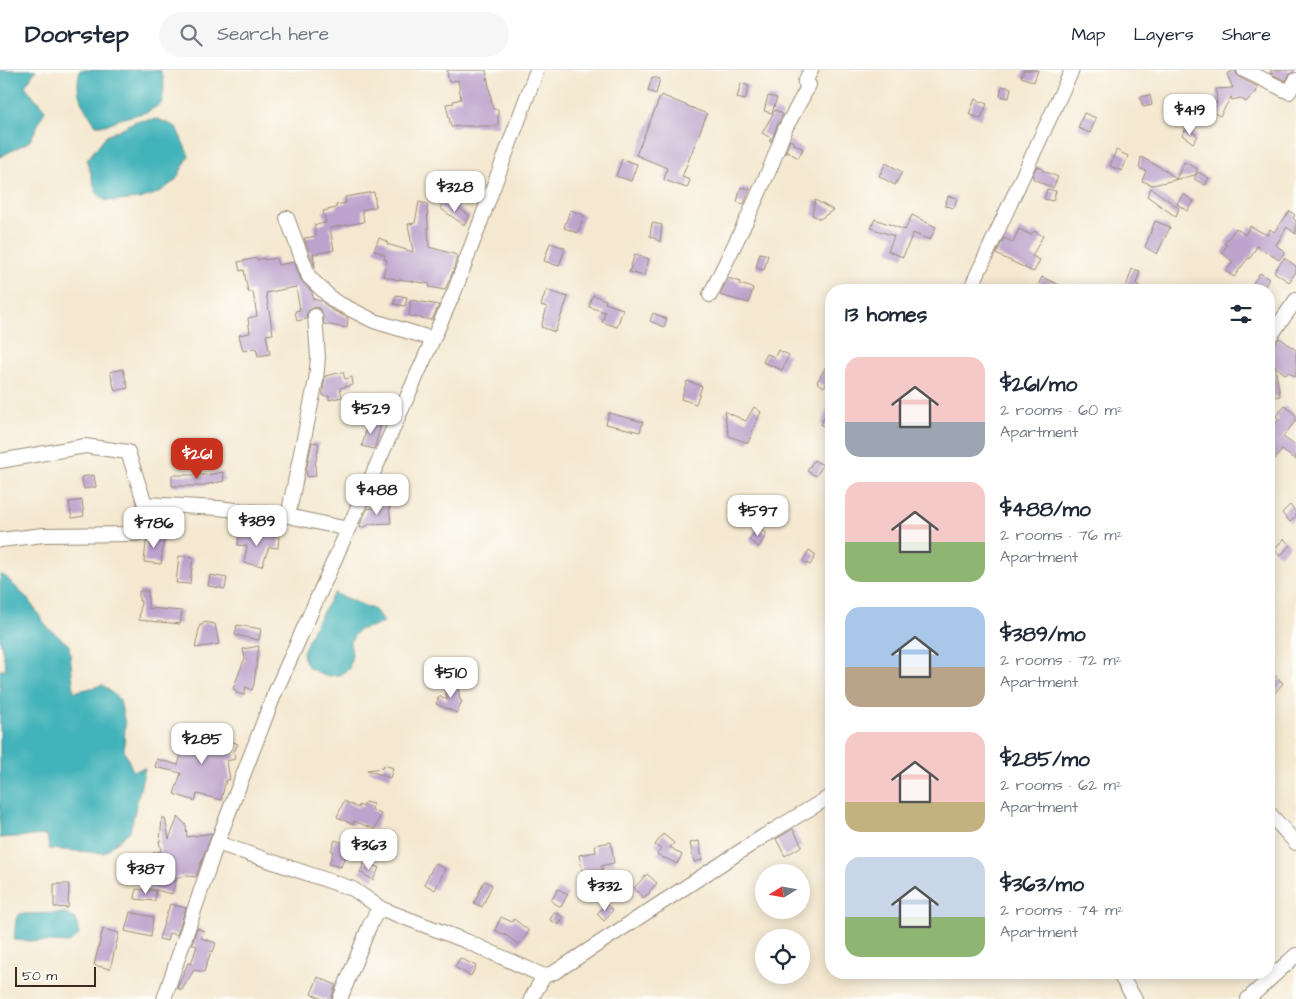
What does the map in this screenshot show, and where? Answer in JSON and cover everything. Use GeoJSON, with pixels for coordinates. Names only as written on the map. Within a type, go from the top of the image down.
{"type":"FeatureCollection","features":[{"type":"Feature","properties":{"kind":"street"},"geometry":{"type":"LineString","coordinates":[[164,999],[217,843],[274,695],[454,290],[537,70]]}},
{"type":"Feature","properties":{"kind":"street"},"geometry":{"type":"LineString","coordinates":[[710,295],[756,200],[785,129],[809,85],[805,82],[811,70]]}},
{"type":"Feature","properties":{"kind":"street"},"geometry":{"type":"LineString","coordinates":[[973,284],[1072,70]]}},
{"type":"Feature","properties":{"kind":"street"},"geometry":{"type":"LineString","coordinates":[[1244,70],[1289,92],[1296,80]]}},
{"type":"Feature","properties":{"kind":"street"},"geometry":{"type":"LineString","coordinates":[[287,218],[309,277],[334,301],[374,321],[433,339]]}},
{"type":"Feature","properties":{"kind":"street"},"geometry":{"type":"LineString","coordinates":[[1275,330],[1296,300]]}},
{"type":"Feature","properties":{"kind":"street"},"geometry":{"type":"LineString","coordinates":[[288,516],[316,380],[318,357],[315,316]]}},
{"type":"Feature","properties":{"kind":"street"},"geometry":{"type":"LineString","coordinates":[[0,462],[84,446],[128,452],[145,504],[136,534],[44,535],[0,540]]}},
{"type":"Feature","properties":{"kind":"street"},"geometry":{"type":"LineString","coordinates":[[145,504],[218,508],[288,516],[348,528]]}},
{"type":"Feature","properties":{"kind":"street"},"geometry":{"type":"LineString","coordinates":[[531,999],[544,976],[555,972],[764,836],[825,800]]}},
{"type":"Feature","properties":{"kind":"street"},"geometry":{"type":"LineString","coordinates":[[1275,820],[1296,843]]}},
{"type":"Feature","properties":{"kind":"street"},"geometry":{"type":"LineString","coordinates":[[217,843],[353,889],[382,909],[466,941],[544,976]]}},
{"type":"Feature","properties":{"kind":"street"},"geometry":{"type":"LineString","coordinates":[[340,999],[369,927],[375,915],[382,909]]}},
{"type":"Feature","properties":{"kind":"street"},"geometry":{"type":"LineString","coordinates":[[1275,974],[1296,955]]}},
{"type":"Feature","properties":{"kind":"street"},"geometry":{"type":"LineString","coordinates":[[1122,979],[1135,999]]}},
{"type":"Feature","properties":{"kind":"street"},"geometry":{"type":"LineString","coordinates":[[1248,999],[1270,979]]}},
{"type":"Feature","properties":{"kind":"water"},"geometry":{"type":"Polygon","coordinates":[[[0,70],[36,70],[25,86],[45,110],[30,141],[0,157],[0,70]]]}},
{"type":"Feature","properties":{"kind":"water"},"geometry":{"type":"Polygon","coordinates":[[[80,70],[160,70],[164,83],[161,104],[147,112],[105,125],[96,125],[80,99],[78,79],[80,70]]]}},
{"type":"Feature","properties":{"kind":"water"},"geometry":{"type":"Polygon","coordinates":[[[158,119],[176,127],[189,156],[175,181],[158,193],[140,199],[104,200],[96,192],[87,160],[105,137],[136,121],[158,119]]]}},
{"type":"Feature","properties":{"kind":"water"},"geometry":{"type":"Polygon","coordinates":[[[0,574],[6,577],[27,598],[48,628],[69,645],[74,692],[103,685],[120,700],[125,724],[124,750],[133,771],[145,768],[130,831],[104,853],[49,849],[47,835],[0,838],[0,670],[6,669],[0,638],[0,574]]]}},
{"type":"Feature","properties":{"kind":"water"},"geometry":{"type":"Polygon","coordinates":[[[334,593],[375,610],[384,622],[358,630],[350,642],[352,655],[349,669],[339,675],[325,676],[308,667],[303,652],[314,627],[334,593]]]}},
{"type":"Feature","properties":{"kind":"water"},"geometry":{"type":"Polygon","coordinates":[[[64,913],[76,919],[79,935],[69,943],[14,940],[16,919],[20,914],[64,913]]]}},
{"type":"Feature","properties":{"kind":"building"},"geometry":{"type":"Polygon","coordinates":[[[447,70],[486,70],[493,109],[498,109],[498,126],[451,127],[446,104],[454,103],[453,101],[461,99],[458,80],[449,82],[447,70]]]}},
{"type":"Feature","properties":{"kind":"building"},"geometry":{"type":"Polygon","coordinates":[[[1024,70],[1038,70],[1034,82],[1021,77],[1024,70]]]}},
{"type":"Feature","properties":{"kind":"building"},"geometry":{"type":"Polygon","coordinates":[[[1235,70],[1240,78],[1258,87],[1256,93],[1246,102],[1240,98],[1232,100],[1231,97],[1220,116],[1212,112],[1217,103],[1216,89],[1233,88],[1227,74],[1235,70]]]}},
{"type":"Feature","properties":{"kind":"building"},"geometry":{"type":"Polygon","coordinates":[[[1271,70],[1295,70],[1286,81],[1270,73],[1271,70]]]}},
{"type":"Feature","properties":{"kind":"building"},"geometry":{"type":"Polygon","coordinates":[[[652,77],[660,79],[656,94],[648,91],[652,77]]]}},
{"type":"Feature","properties":{"kind":"building"},"geometry":{"type":"Polygon","coordinates":[[[741,83],[749,86],[745,100],[737,98],[741,83]]]}},
{"type":"Feature","properties":{"kind":"building"},"geometry":{"type":"Polygon","coordinates":[[[1002,86],[1011,88],[1009,98],[1000,96],[1002,86]]]}},
{"type":"Feature","properties":{"kind":"building"},"geometry":{"type":"Polygon","coordinates":[[[661,95],[707,114],[682,177],[690,180],[687,188],[664,180],[667,168],[636,155],[661,95]]]}},
{"type":"Feature","properties":{"kind":"building"},"geometry":{"type":"Polygon","coordinates":[[[1150,95],[1152,105],[1143,107],[1140,97],[1150,95]]]}},
{"type":"Feature","properties":{"kind":"building"},"geometry":{"type":"Polygon","coordinates":[[[768,96],[777,98],[772,113],[764,111],[768,96]]]}},
{"type":"Feature","properties":{"kind":"building"},"geometry":{"type":"Polygon","coordinates":[[[975,99],[987,104],[981,119],[969,114],[975,99]]]}},
{"type":"Feature","properties":{"kind":"building"},"geometry":{"type":"Polygon","coordinates":[[[775,110],[783,114],[771,142],[769,141],[771,138],[762,133],[775,110]]]}},
{"type":"Feature","properties":{"kind":"building"},"geometry":{"type":"Polygon","coordinates":[[[1084,113],[1096,118],[1090,133],[1078,128],[1084,113]]]}},
{"type":"Feature","properties":{"kind":"building"},"geometry":{"type":"Polygon","coordinates":[[[1187,128],[1198,136],[1193,143],[1182,135],[1187,128]]]}},
{"type":"Feature","properties":{"kind":"building"},"geometry":{"type":"Polygon","coordinates":[[[790,140],[803,149],[798,158],[787,151],[785,154],[790,140]]]}},
{"type":"Feature","properties":{"kind":"building"},"geometry":{"type":"Polygon","coordinates":[[[1116,150],[1128,156],[1122,171],[1110,166],[1116,150]]]}},
{"type":"Feature","properties":{"kind":"building"},"geometry":{"type":"Polygon","coordinates":[[[1141,157],[1165,170],[1176,179],[1184,162],[1198,169],[1195,175],[1153,185],[1142,181],[1146,171],[1139,168],[1141,157]]]}},
{"type":"Feature","properties":{"kind":"building"},"geometry":{"type":"Polygon","coordinates":[[[622,159],[637,164],[631,181],[616,176],[622,159]]]}},
{"type":"Feature","properties":{"kind":"building"},"geometry":{"type":"Polygon","coordinates":[[[886,163],[902,172],[895,185],[879,176],[886,163]]]}},
{"type":"Feature","properties":{"kind":"building"},"geometry":{"type":"Polygon","coordinates":[[[1037,166],[1058,177],[1053,188],[1033,179],[1034,177],[1032,176],[1037,166]]]}},
{"type":"Feature","properties":{"kind":"building"},"geometry":{"type":"Polygon","coordinates":[[[1198,172],[1209,178],[1205,185],[1194,179],[1198,172]]]}},
{"type":"Feature","properties":{"kind":"building"},"geometry":{"type":"Polygon","coordinates":[[[741,187],[750,189],[744,204],[737,202],[741,187]]]}},
{"type":"Feature","properties":{"kind":"building"},"geometry":{"type":"Polygon","coordinates":[[[1151,188],[1179,208],[1176,217],[1147,196],[1151,188]]]}},
{"type":"Feature","properties":{"kind":"building"},"geometry":{"type":"Polygon","coordinates":[[[1047,189],[1056,191],[1053,201],[1044,199],[1047,189]]]}},
{"type":"Feature","properties":{"kind":"building"},"geometry":{"type":"Polygon","coordinates":[[[374,192],[376,207],[362,210],[364,222],[330,228],[334,250],[313,254],[315,267],[304,238],[316,236],[314,225],[326,223],[323,211],[346,203],[345,197],[374,192]]]}},
{"type":"Feature","properties":{"kind":"building"},"geometry":{"type":"Polygon","coordinates":[[[1183,194],[1194,201],[1187,211],[1177,204],[1183,194]]]}},
{"type":"Feature","properties":{"kind":"building"},"geometry":{"type":"Polygon","coordinates":[[[948,196],[957,198],[954,208],[945,206],[948,196]]]}},
{"type":"Feature","properties":{"kind":"building"},"geometry":{"type":"Polygon","coordinates":[[[815,200],[833,210],[820,219],[812,215],[815,200]]]}},
{"type":"Feature","properties":{"kind":"building"},"geometry":{"type":"Polygon","coordinates":[[[419,202],[427,204],[429,247],[457,255],[454,269],[445,290],[429,287],[430,284],[383,276],[387,260],[384,259],[385,255],[374,250],[379,238],[388,242],[387,244],[413,252],[408,224],[415,223],[419,202]]]}},
{"type":"Feature","properties":{"kind":"building"},"geometry":{"type":"Polygon","coordinates":[[[443,202],[456,206],[470,216],[464,225],[440,208],[443,202]]]}},
{"type":"Feature","properties":{"kind":"building"},"geometry":{"type":"Polygon","coordinates":[[[570,210],[584,215],[578,233],[564,228],[570,210]]]}},
{"type":"Feature","properties":{"kind":"building"},"geometry":{"type":"Polygon","coordinates":[[[1290,211],[1295,215],[1293,218],[1296,221],[1296,234],[1287,227],[1276,245],[1285,252],[1279,260],[1257,246],[1250,259],[1248,258],[1234,277],[1226,271],[1233,262],[1222,253],[1227,245],[1224,244],[1236,228],[1245,235],[1250,226],[1267,235],[1270,229],[1274,232],[1290,211]]]}},
{"type":"Feature","properties":{"kind":"building"},"geometry":{"type":"Polygon","coordinates":[[[912,215],[936,227],[930,240],[913,233],[903,257],[888,251],[894,236],[871,228],[875,219],[905,230],[912,215]]]}},
{"type":"Feature","properties":{"kind":"building"},"geometry":{"type":"Polygon","coordinates":[[[1155,221],[1170,227],[1157,254],[1145,247],[1155,221]]]}},
{"type":"Feature","properties":{"kind":"building"},"geometry":{"type":"Polygon","coordinates":[[[652,223],[662,225],[660,242],[650,236],[652,223]]]}},
{"type":"Feature","properties":{"kind":"building"},"geometry":{"type":"Polygon","coordinates":[[[1019,229],[1031,235],[1034,231],[1043,236],[1032,256],[1040,260],[1034,272],[996,254],[1004,238],[1013,242],[1019,229]]]}},
{"type":"Feature","properties":{"kind":"building"},"geometry":{"type":"Polygon","coordinates":[[[550,243],[565,248],[559,266],[544,261],[550,243]]]}},
{"type":"Feature","properties":{"kind":"building"},"geometry":{"type":"Polygon","coordinates":[[[760,253],[768,255],[764,270],[756,268],[760,253]]]}},
{"type":"Feature","properties":{"kind":"building"},"geometry":{"type":"Polygon","coordinates":[[[635,254],[649,259],[644,276],[629,272],[635,254]]]}},
{"type":"Feature","properties":{"kind":"building"},"geometry":{"type":"Polygon","coordinates":[[[257,258],[257,260],[264,258],[264,260],[276,258],[278,265],[294,262],[301,280],[312,292],[313,299],[321,301],[330,309],[348,318],[347,328],[324,324],[322,312],[319,308],[315,307],[307,312],[306,319],[297,321],[295,311],[300,310],[296,287],[266,293],[273,334],[266,335],[270,354],[258,356],[256,348],[243,351],[239,335],[250,333],[248,318],[257,316],[253,292],[248,292],[244,270],[240,271],[238,262],[257,258]]]}},
{"type":"Feature","properties":{"kind":"building"},"geometry":{"type":"Polygon","coordinates":[[[1284,258],[1296,266],[1296,272],[1289,282],[1274,272],[1284,258]]]}},
{"type":"Feature","properties":{"kind":"building"},"geometry":{"type":"Polygon","coordinates":[[[1132,269],[1140,271],[1136,284],[1127,284],[1132,269]]]}},
{"type":"Feature","properties":{"kind":"building"},"geometry":{"type":"Polygon","coordinates":[[[1260,273],[1269,279],[1266,284],[1253,283],[1260,273]]]}},
{"type":"Feature","properties":{"kind":"building"},"geometry":{"type":"Polygon","coordinates":[[[1042,277],[1057,284],[1039,284],[1042,277]]]}},
{"type":"Feature","properties":{"kind":"building"},"geometry":{"type":"Polygon","coordinates":[[[728,278],[753,288],[749,303],[720,295],[728,278]]]}},
{"type":"Feature","properties":{"kind":"building"},"geometry":{"type":"Polygon","coordinates":[[[546,290],[568,297],[555,332],[541,327],[547,307],[541,305],[546,290]]]}},
{"type":"Feature","properties":{"kind":"building"},"geometry":{"type":"Polygon","coordinates":[[[396,295],[407,297],[405,306],[394,304],[396,295]]]}},
{"type":"Feature","properties":{"kind":"building"},"geometry":{"type":"Polygon","coordinates":[[[593,295],[606,300],[605,303],[623,309],[617,327],[602,322],[605,312],[589,307],[593,295]]]}},
{"type":"Feature","properties":{"kind":"building"},"geometry":{"type":"Polygon","coordinates":[[[411,300],[439,305],[432,320],[409,316],[411,300]]]}},
{"type":"Feature","properties":{"kind":"building"},"geometry":{"type":"Polygon","coordinates":[[[653,313],[667,319],[664,327],[650,321],[653,313]]]}},
{"type":"Feature","properties":{"kind":"building"},"geometry":{"type":"Polygon","coordinates":[[[1280,338],[1296,350],[1296,377],[1288,372],[1286,375],[1275,366],[1275,343],[1280,338]]]}},
{"type":"Feature","properties":{"kind":"building"},"geometry":{"type":"Polygon","coordinates":[[[778,350],[789,355],[782,370],[763,362],[767,354],[775,357],[778,350]]]}},
{"type":"Feature","properties":{"kind":"building"},"geometry":{"type":"Polygon","coordinates":[[[1275,366],[1280,396],[1275,397],[1275,366]]]}},
{"type":"Feature","properties":{"kind":"building"},"geometry":{"type":"Polygon","coordinates":[[[825,368],[825,386],[824,387],[817,382],[825,368]]]}},
{"type":"Feature","properties":{"kind":"building"},"geometry":{"type":"Polygon","coordinates":[[[123,369],[128,388],[115,391],[110,372],[123,369]]]}},
{"type":"Feature","properties":{"kind":"building"},"geometry":{"type":"Polygon","coordinates":[[[343,372],[345,379],[352,377],[353,385],[340,388],[342,397],[329,400],[329,396],[323,396],[325,376],[343,372]]]}},
{"type":"Feature","properties":{"kind":"building"},"geometry":{"type":"Polygon","coordinates":[[[687,381],[702,386],[696,404],[681,399],[687,381]]]}},
{"type":"Feature","properties":{"kind":"building"},"geometry":{"type":"Polygon","coordinates":[[[1285,406],[1296,415],[1296,420],[1283,437],[1296,446],[1296,460],[1282,450],[1275,459],[1275,424],[1279,419],[1276,416],[1285,406]]]}},
{"type":"Feature","properties":{"kind":"building"},"geometry":{"type":"Polygon","coordinates":[[[754,407],[761,412],[748,443],[729,436],[724,411],[746,421],[754,407]]]}},
{"type":"Feature","properties":{"kind":"building"},"geometry":{"type":"Polygon","coordinates":[[[609,413],[643,422],[640,432],[606,424],[609,413]]]}},
{"type":"Feature","properties":{"kind":"building"},"geometry":{"type":"Polygon","coordinates":[[[825,414],[825,427],[821,425],[825,414]]]}},
{"type":"Feature","properties":{"kind":"building"},"geometry":{"type":"Polygon","coordinates":[[[368,422],[381,425],[374,449],[362,446],[368,422]]]}},
{"type":"Feature","properties":{"kind":"building"},"geometry":{"type":"Polygon","coordinates":[[[312,442],[319,443],[315,466],[316,476],[307,477],[306,471],[312,442]]]}},
{"type":"Feature","properties":{"kind":"building"},"geometry":{"type":"Polygon","coordinates":[[[814,460],[823,465],[816,476],[807,471],[814,460]]]}},
{"type":"Feature","properties":{"kind":"building"},"geometry":{"type":"Polygon","coordinates":[[[223,472],[224,481],[204,486],[172,486],[172,475],[207,475],[223,472]]]}},
{"type":"Feature","properties":{"kind":"building"},"geometry":{"type":"Polygon","coordinates":[[[94,475],[96,487],[84,489],[81,477],[94,475]]]}},
{"type":"Feature","properties":{"kind":"building"},"geometry":{"type":"Polygon","coordinates":[[[82,500],[84,516],[72,518],[69,502],[82,500]]]}},
{"type":"Feature","properties":{"kind":"building"},"geometry":{"type":"Polygon","coordinates":[[[389,505],[391,523],[369,524],[360,528],[367,509],[389,505]]]}},
{"type":"Feature","properties":{"kind":"building"},"geometry":{"type":"Polygon","coordinates":[[[1290,505],[1296,512],[1296,516],[1290,522],[1282,513],[1290,505]]]}},
{"type":"Feature","properties":{"kind":"building"},"geometry":{"type":"Polygon","coordinates":[[[757,528],[767,534],[759,547],[749,540],[757,528]]]}},
{"type":"Feature","properties":{"kind":"building"},"geometry":{"type":"Polygon","coordinates":[[[147,534],[164,536],[161,564],[144,562],[147,534]]]}},
{"type":"Feature","properties":{"kind":"building"},"geometry":{"type":"Polygon","coordinates":[[[239,534],[279,537],[278,548],[269,547],[262,566],[244,563],[247,546],[238,545],[239,534]]]}},
{"type":"Feature","properties":{"kind":"building"},"geometry":{"type":"Polygon","coordinates":[[[1284,539],[1290,545],[1280,556],[1275,548],[1284,539]]]}},
{"type":"Feature","properties":{"kind":"building"},"geometry":{"type":"Polygon","coordinates":[[[809,550],[816,555],[810,565],[803,561],[809,550]]]}},
{"type":"Feature","properties":{"kind":"building"},"geometry":{"type":"Polygon","coordinates":[[[179,556],[193,557],[190,584],[176,583],[179,556]]]}},
{"type":"Feature","properties":{"kind":"building"},"geometry":{"type":"Polygon","coordinates":[[[210,575],[227,578],[225,589],[208,586],[210,575]]]}},
{"type":"Feature","properties":{"kind":"building"},"geometry":{"type":"Polygon","coordinates":[[[139,591],[148,591],[148,608],[182,611],[180,624],[139,620],[141,601],[139,601],[139,591]]]}},
{"type":"Feature","properties":{"kind":"building"},"geometry":{"type":"Polygon","coordinates":[[[203,622],[215,624],[219,644],[195,648],[200,625],[203,625],[203,622]]]}},
{"type":"Feature","properties":{"kind":"building"},"geometry":{"type":"Polygon","coordinates":[[[237,625],[261,629],[259,640],[235,635],[237,625]]]}},
{"type":"Feature","properties":{"kind":"building"},"geometry":{"type":"Polygon","coordinates":[[[259,646],[252,690],[246,687],[244,695],[236,693],[236,690],[233,689],[245,659],[243,649],[259,646]]]}},
{"type":"Feature","properties":{"kind":"building"},"geometry":{"type":"Polygon","coordinates":[[[1275,676],[1283,683],[1275,692],[1275,676]]]}},
{"type":"Feature","properties":{"kind":"building"},"geometry":{"type":"Polygon","coordinates":[[[458,685],[460,700],[462,701],[457,713],[436,704],[439,696],[447,700],[445,687],[458,685]]]}},
{"type":"Feature","properties":{"kind":"building"},"geometry":{"type":"Polygon","coordinates":[[[183,725],[197,729],[194,737],[214,740],[215,736],[231,739],[231,741],[238,744],[234,752],[235,759],[227,761],[230,780],[226,780],[221,800],[197,794],[195,801],[174,794],[181,773],[155,767],[157,759],[178,765],[185,741],[180,740],[183,725]]]}},
{"type":"Feature","properties":{"kind":"building"},"geometry":{"type":"Polygon","coordinates":[[[384,765],[393,768],[390,778],[367,770],[383,768],[384,765]]]}},
{"type":"Feature","properties":{"kind":"building"},"geometry":{"type":"Polygon","coordinates":[[[344,801],[358,808],[359,805],[363,807],[365,802],[373,804],[372,810],[381,814],[375,829],[353,821],[354,825],[337,817],[344,801]]]}},
{"type":"Feature","properties":{"kind":"building"},"geometry":{"type":"Polygon","coordinates":[[[178,817],[186,825],[187,837],[212,833],[196,877],[177,877],[172,894],[148,888],[153,853],[161,851],[159,841],[162,818],[165,818],[169,839],[178,817]]]}},
{"type":"Feature","properties":{"kind":"building"},"geometry":{"type":"Polygon","coordinates":[[[793,829],[802,846],[785,856],[776,839],[793,829]]]}},
{"type":"Feature","properties":{"kind":"building"},"geometry":{"type":"Polygon","coordinates":[[[355,831],[357,843],[371,852],[344,858],[341,867],[329,864],[335,840],[348,845],[345,832],[355,831]]]}},
{"type":"Feature","properties":{"kind":"building"},"geometry":{"type":"Polygon","coordinates":[[[663,834],[674,843],[670,847],[682,855],[677,864],[657,854],[661,849],[655,845],[663,834]]]}},
{"type":"Feature","properties":{"kind":"building"},"geometry":{"type":"Polygon","coordinates":[[[699,841],[702,860],[694,862],[690,843],[699,841]]]}},
{"type":"Feature","properties":{"kind":"building"},"geometry":{"type":"Polygon","coordinates":[[[611,842],[614,863],[601,866],[603,869],[599,872],[601,881],[585,884],[579,855],[596,852],[595,845],[611,842]]]}},
{"type":"Feature","properties":{"kind":"building"},"geometry":{"type":"Polygon","coordinates":[[[365,862],[379,868],[373,880],[360,872],[365,862]]]}},
{"type":"Feature","properties":{"kind":"building"},"geometry":{"type":"Polygon","coordinates":[[[435,863],[445,869],[435,890],[424,884],[435,863]]]}},
{"type":"Feature","properties":{"kind":"building"},"geometry":{"type":"Polygon","coordinates":[[[647,874],[657,883],[650,893],[642,898],[634,888],[647,874]]]}},
{"type":"Feature","properties":{"kind":"building"},"geometry":{"type":"Polygon","coordinates":[[[484,881],[492,885],[482,907],[474,903],[484,881]]]}},
{"type":"Feature","properties":{"kind":"building"},"geometry":{"type":"Polygon","coordinates":[[[54,884],[69,884],[68,908],[54,907],[54,884]]]}},
{"type":"Feature","properties":{"kind":"building"},"geometry":{"type":"Polygon","coordinates":[[[136,889],[156,891],[155,901],[135,899],[136,889]]]}},
{"type":"Feature","properties":{"kind":"building"},"geometry":{"type":"Polygon","coordinates":[[[558,889],[568,894],[561,907],[551,901],[558,889]]]}},
{"type":"Feature","properties":{"kind":"building"},"geometry":{"type":"Polygon","coordinates":[[[170,904],[186,908],[177,935],[169,933],[167,941],[159,939],[170,904]]]}},
{"type":"Feature","properties":{"kind":"building"},"geometry":{"type":"Polygon","coordinates":[[[606,904],[613,910],[604,921],[597,914],[606,904]]]}},
{"type":"Feature","properties":{"kind":"building"},"geometry":{"type":"Polygon","coordinates":[[[130,912],[153,917],[151,937],[125,931],[130,912]]]}},
{"type":"Feature","properties":{"kind":"building"},"geometry":{"type":"Polygon","coordinates":[[[554,912],[563,917],[559,925],[550,920],[554,912]]]}},
{"type":"Feature","properties":{"kind":"building"},"geometry":{"type":"Polygon","coordinates":[[[501,917],[512,922],[514,919],[529,931],[519,945],[495,930],[501,917]]]}},
{"type":"Feature","properties":{"kind":"building"},"geometry":{"type":"Polygon","coordinates":[[[197,928],[204,931],[201,938],[216,943],[213,952],[211,951],[204,972],[194,970],[182,990],[177,988],[188,963],[191,964],[197,946],[192,944],[197,928]]]}},
{"type":"Feature","properties":{"kind":"building"},"geometry":{"type":"Polygon","coordinates":[[[103,929],[119,933],[110,969],[94,965],[103,929]]]}},
{"type":"Feature","properties":{"kind":"building"},"geometry":{"type":"Polygon","coordinates":[[[460,958],[476,966],[471,976],[455,967],[460,958]]]}},
{"type":"Feature","properties":{"kind":"building"},"geometry":{"type":"Polygon","coordinates":[[[318,977],[336,985],[331,999],[323,999],[311,994],[318,977]]]}}]}
